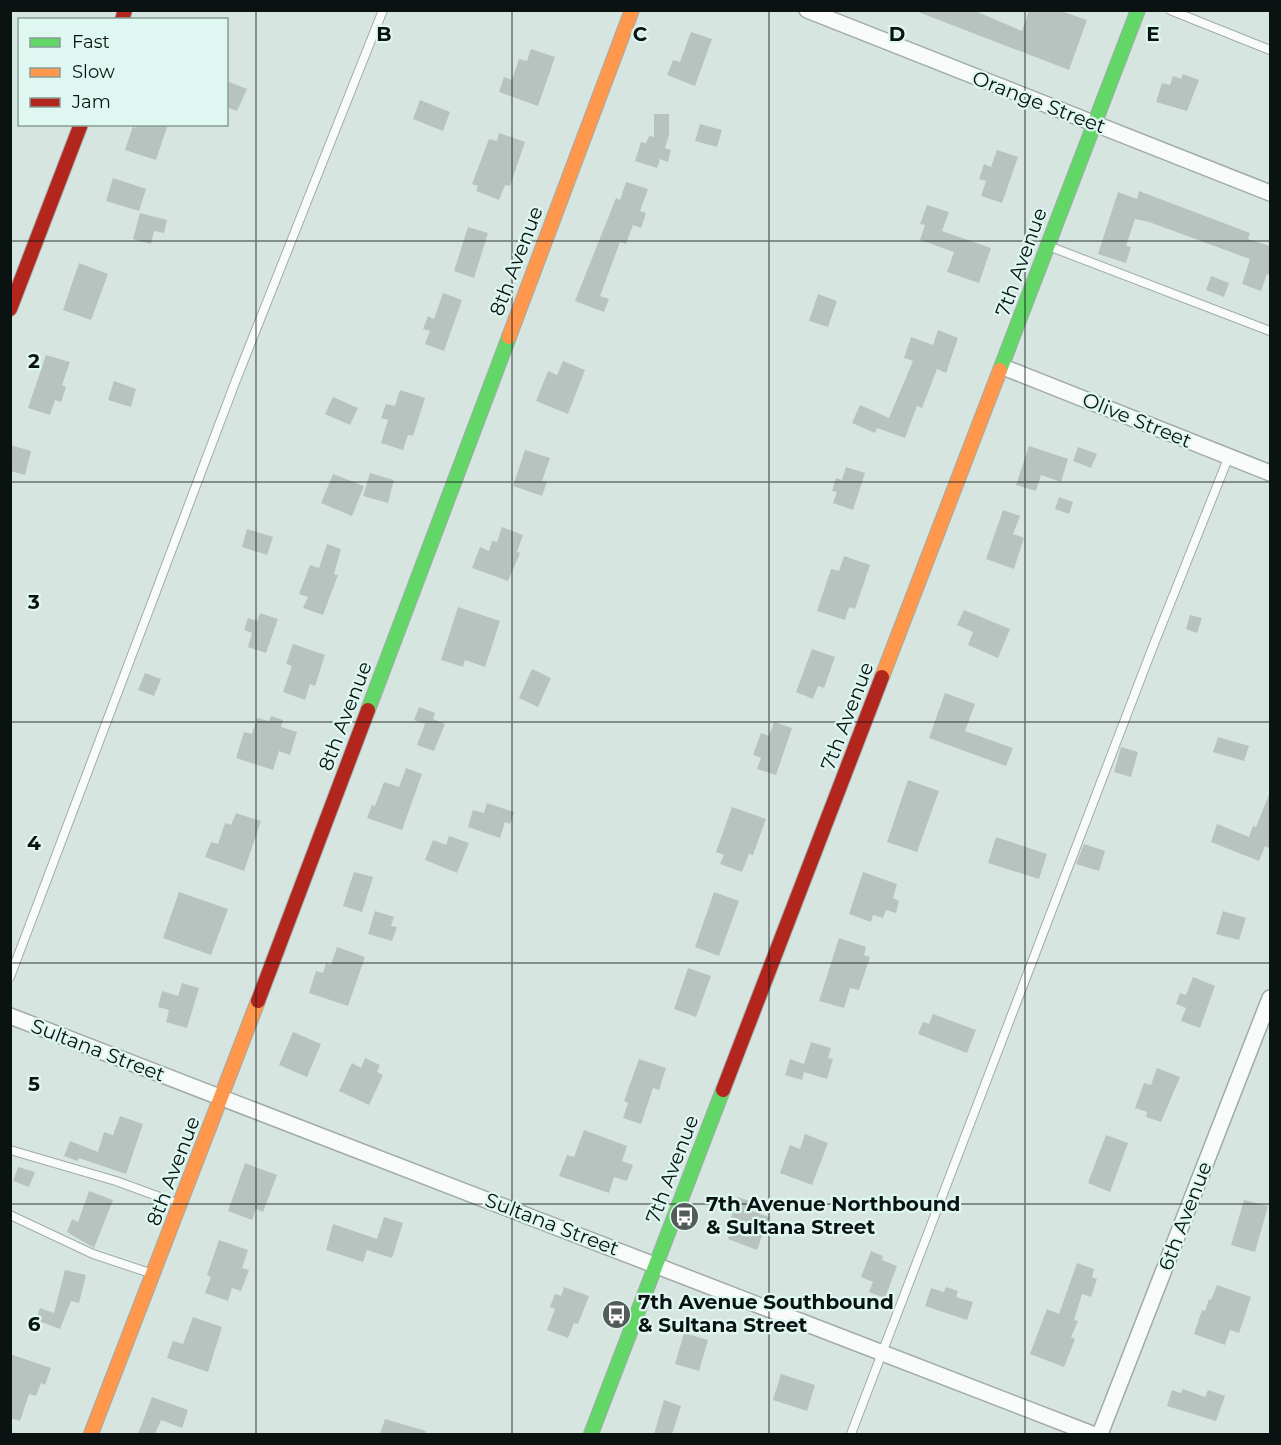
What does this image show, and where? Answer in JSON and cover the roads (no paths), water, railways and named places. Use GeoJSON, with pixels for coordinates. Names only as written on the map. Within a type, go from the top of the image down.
{"type":"FeatureCollection","features":[{"type":"Feature","properties":{"kind":"street","name":"8th Avenue"},"geometry":{"type":"LineString","coordinates":[[91,1434],[222,1098],[632,10]]}},
{"type":"Feature","properties":{"kind":"street","name":"Orange Street"},"geometry":{"type":"LineString","coordinates":[[807,10],[1270,193]]}},
{"type":"Feature","properties":{"kind":"street","name":"7th Avenue"},"geometry":{"type":"LineString","coordinates":[[591,1434],[1003,367],[1138,10]]}},
{"type":"Feature","properties":{"kind":"street"},"geometry":{"type":"LineString","coordinates":[[10,309],[80,126]]}},
{"type":"Feature","properties":{"kind":"street","name":"Olive Street"},"geometry":{"type":"LineString","coordinates":[[1003,367],[1228,456],[1269,469]]}},
{"type":"Feature","properties":{"kind":"street","name":"6th Avenue"},"geometry":{"type":"LineString","coordinates":[[1100,1434],[1270,998]]}},
{"type":"Feature","properties":{"kind":"street","name":"Sultana Street"},"geometry":{"type":"LineString","coordinates":[[10,1016],[657,1264],[1092,1434]]}},
{"type":"Feature","properties":{"kind":"lane"},"geometry":{"type":"LineString","coordinates":[[10,977],[236,380],[382,10]]}},
{"type":"Feature","properties":{"kind":"lane"},"geometry":{"type":"LineString","coordinates":[[1170,10],[1270,50]]}},
{"type":"Feature","properties":{"kind":"lane"},"geometry":{"type":"LineString","coordinates":[[1047,246],[1270,331]]}},
{"type":"Feature","properties":{"kind":"lane"},"geometry":{"type":"LineString","coordinates":[[851,1434],[1228,456]]}},
{"type":"Feature","properties":{"kind":"lane"},"geometry":{"type":"LineString","coordinates":[[10,1150],[116,1181],[180,1204]]}},
{"type":"Feature","properties":{"kind":"lane"},"geometry":{"type":"LineString","coordinates":[[10,1215],[93,1254],[154,1274]]}},
{"type":"Feature","properties":{"kind":"place","name":"7th Avenue Northbound & Sultana Street"},"geometry":{"type":"Point","coordinates":[685,1216]}},
{"type":"Feature","properties":{"kind":"place","name":"7th Avenue Southbound & Sultana Street"},"geometry":{"type":"Point","coordinates":[617,1314]}}]}
